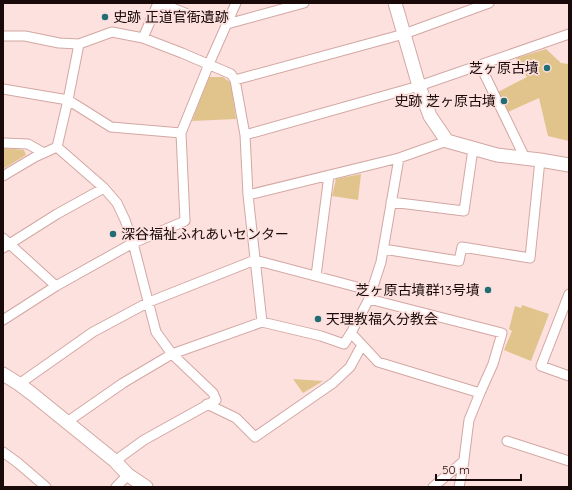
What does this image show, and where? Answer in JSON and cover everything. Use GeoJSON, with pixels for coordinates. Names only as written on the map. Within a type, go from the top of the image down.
{"type":"FeatureCollection","features":[{"type":"Feature","properties":{"kind":"street"},"geometry":{"type":"LineString","coordinates":[[143,38],[159,3],[190,15]]}},
{"type":"Feature","properties":{"kind":"street"},"geometry":{"type":"LineString","coordinates":[[3,320],[56,286],[133,243],[185,221],[181,133],[236,3]]}},
{"type":"Feature","properties":{"kind":"street"},"geometry":{"type":"LineString","coordinates":[[227,24],[304,3]]}},
{"type":"Feature","properties":{"kind":"street"},"geometry":{"type":"LineString","coordinates":[[395,3],[419,86],[430,116],[447,142]]}},
{"type":"Feature","properties":{"kind":"street"},"geometry":{"type":"LineString","coordinates":[[235,80],[404,34],[489,3]]}},
{"type":"Feature","properties":{"kind":"street"},"geometry":{"type":"LineString","coordinates":[[3,36],[25,36],[59,43],[79,44],[112,32],[143,38],[231,74],[235,80],[245,134],[248,195],[262,322]]}},
{"type":"Feature","properties":{"kind":"street"},"geometry":{"type":"LineString","coordinates":[[245,134],[419,86],[569,34]]}},
{"type":"Feature","properties":{"kind":"street"},"geometry":{"type":"LineString","coordinates":[[57,147],[79,44]]}},
{"type":"Feature","properties":{"kind":"street"},"geometry":{"type":"LineString","coordinates":[[480,65],[525,158]]}},
{"type":"Feature","properties":{"kind":"street"},"geometry":{"type":"LineString","coordinates":[[3,89],[68,100],[111,127],[181,133]]}},
{"type":"Feature","properties":{"kind":"street"},"geometry":{"type":"LineString","coordinates":[[248,195],[399,158],[447,142],[497,155],[569,165]]}},
{"type":"Feature","properties":{"kind":"street"},"geometry":{"type":"LineString","coordinates":[[3,143],[28,144],[44,153]]}},
{"type":"Feature","properties":{"kind":"street"},"geometry":{"type":"LineString","coordinates":[[3,176],[35,157],[57,147]]}},
{"type":"Feature","properties":{"kind":"street"},"geometry":{"type":"LineString","coordinates":[[57,147],[104,188],[117,203],[133,243],[156,332],[172,354],[213,393],[216,400],[144,440],[114,461]]}},
{"type":"Feature","properties":{"kind":"street"},"geometry":{"type":"LineString","coordinates":[[391,202],[464,211],[473,148]]}},
{"type":"Feature","properties":{"kind":"street"},"geometry":{"type":"LineString","coordinates":[[67,422],[123,382],[172,354],[262,322],[322,336],[344,344],[370,295],[381,262],[399,158]]}},
{"type":"Feature","properties":{"kind":"street"},"geometry":{"type":"LineString","coordinates":[[383,249],[459,261],[462,246],[530,258],[540,160]]}},
{"type":"Feature","properties":{"kind":"street"},"geometry":{"type":"LineString","coordinates":[[316,276],[329,175]]}},
{"type":"Feature","properties":{"kind":"street"},"geometry":{"type":"LineString","coordinates":[[56,286],[5,243],[104,188]]}},
{"type":"Feature","properties":{"kind":"street"},"geometry":{"type":"LineString","coordinates":[[19,384],[93,332],[149,302],[255,260],[316,276],[370,295],[502,333],[493,364],[469,420],[459,487]]}},
{"type":"Feature","properties":{"kind":"street"},"geometry":{"type":"LineString","coordinates":[[569,294],[541,366],[569,376]]}},
{"type":"Feature","properties":{"kind":"street"},"geometry":{"type":"LineString","coordinates":[[351,333],[378,362],[480,393]]}},
{"type":"Feature","properties":{"kind":"street"},"geometry":{"type":"LineString","coordinates":[[207,404],[236,418],[255,437],[333,383],[350,367],[362,345]]}},
{"type":"Feature","properties":{"kind":"street"},"geometry":{"type":"LineString","coordinates":[[3,374],[19,384],[114,461],[128,475],[146,487]]}},
{"type":"Feature","properties":{"kind":"street"},"geometry":{"type":"LineString","coordinates":[[507,441],[569,461]]}},
{"type":"Feature","properties":{"kind":"street"},"geometry":{"type":"LineString","coordinates":[[3,452],[46,487]]}},
{"type":"Feature","properties":{"kind":"street"},"geometry":{"type":"LineString","coordinates":[[433,487],[464,460]]}},
{"type":"Feature","properties":{"kind":"street"},"geometry":{"type":"LineString","coordinates":[[116,487],[128,475]]}},
{"type":"Feature","properties":{"kind":"shaded area"},"geometry":{"type":"Polygon","coordinates":[[[546,49],[561,63],[569,64],[569,141],[548,136],[539,98],[508,112],[498,92],[527,77],[516,58],[546,49]]]}},
{"type":"Feature","properties":{"kind":"shaded area"},"geometry":{"type":"Polygon","coordinates":[[[209,77],[223,77],[231,83],[236,119],[192,121],[209,77]]]}},
{"type":"Feature","properties":{"kind":"shaded area"},"geometry":{"type":"Polygon","coordinates":[[[3,148],[24,150],[26,155],[3,169],[3,148]]]}},
{"type":"Feature","properties":{"kind":"shaded area"},"geometry":{"type":"Polygon","coordinates":[[[361,174],[358,200],[332,196],[336,179],[361,174]]]}},
{"type":"Feature","properties":{"kind":"shaded area"},"geometry":{"type":"Polygon","coordinates":[[[522,305],[549,314],[531,361],[504,350],[512,331],[509,329],[515,306],[521,308],[522,305]]]}},
{"type":"Feature","properties":{"kind":"shaded area"},"geometry":{"type":"Polygon","coordinates":[[[293,379],[323,381],[303,393],[293,379]]]}},
{"type":"Feature","properties":{"kind":"place","name":"史跡 正道官衙遺跡"},"geometry":{"type":"Point","coordinates":[105,17]}},
{"type":"Feature","properties":{"kind":"place","name":"芝ヶ原古墳"},"geometry":{"type":"Point","coordinates":[547,68]}},
{"type":"Feature","properties":{"kind":"place","name":"史跡 芝ヶ原古墳"},"geometry":{"type":"Point","coordinates":[504,101]}},
{"type":"Feature","properties":{"kind":"place","name":"深谷福祉ふれあいセンター"},"geometry":{"type":"Point","coordinates":[113,234]}},
{"type":"Feature","properties":{"kind":"place","name":"芝ヶ原古墳群13号墳"},"geometry":{"type":"Point","coordinates":[488,290]}},
{"type":"Feature","properties":{"kind":"place","name":"天理教福久分教会"},"geometry":{"type":"Point","coordinates":[318,319]}}]}
